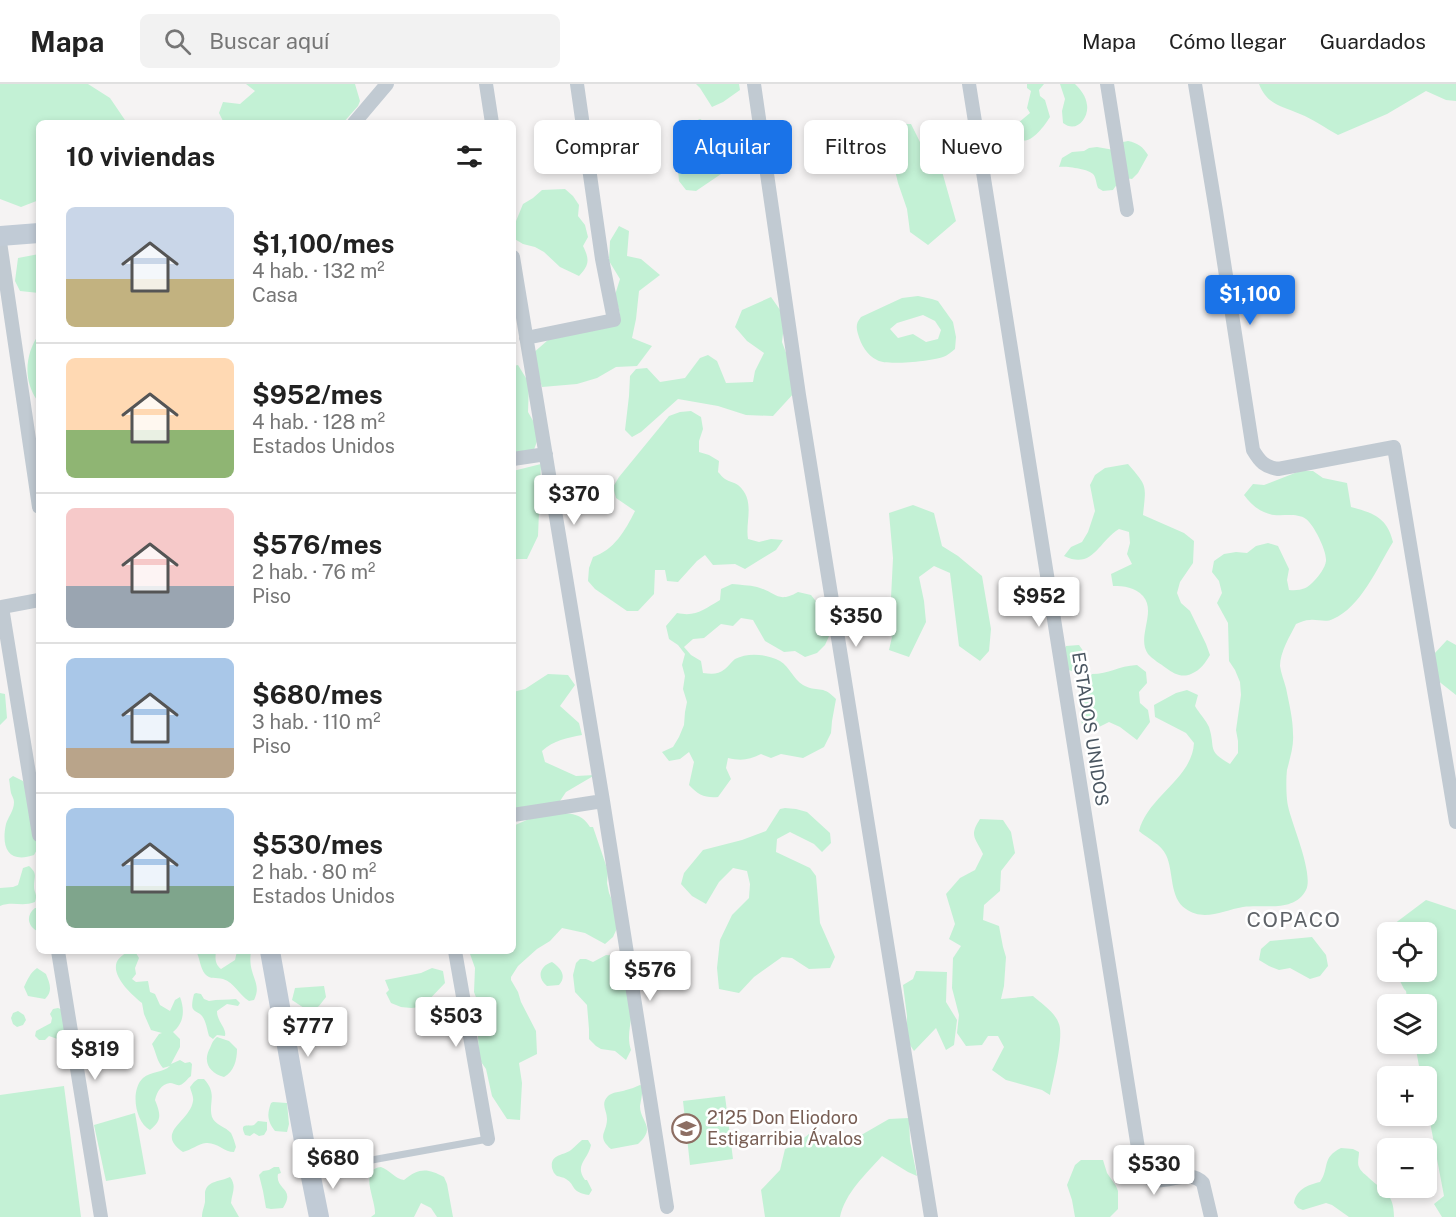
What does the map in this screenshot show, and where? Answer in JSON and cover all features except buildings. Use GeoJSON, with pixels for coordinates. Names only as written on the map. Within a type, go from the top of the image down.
{"type":"FeatureCollection","features":[{"type":"Feature","properties":{"kind":"street"},"geometry":{"type":"LineString","coordinates":[[357,120],[387,84]]}},
{"type":"Feature","properties":{"kind":"street"},"geometry":{"type":"LineString","coordinates":[[486,84],[492,120]]}},
{"type":"Feature","properties":{"kind":"street"},"geometry":{"type":"LineString","coordinates":[[526,338],[614,320],[602,259],[577,84]]}},
{"type":"Feature","properties":{"kind":"street"},"geometry":{"type":"LineString","coordinates":[[754,84],[799,395],[931,1217]]}},
{"type":"Feature","properties":{"kind":"street","name":"ESTADOS UNIDOS"},"geometry":{"type":"LineString","coordinates":[[969,84],[1141,1167],[1144,1174],[1153,1180],[1189,1176],[1200,1179],[1211,1217]]}},
{"type":"Feature","properties":{"kind":"street"},"geometry":{"type":"LineString","coordinates":[[1107,84],[1126,210]]}},
{"type":"Feature","properties":{"kind":"street"},"geometry":{"type":"LineString","coordinates":[[1195,84],[1254,450],[1260,461],[1278,469],[1394,447],[1456,822]]}},
{"type":"Feature","properties":{"kind":"street"},"geometry":{"type":"LineString","coordinates":[[0,236],[36,233]]}},
{"type":"Feature","properties":{"kind":"street"},"geometry":{"type":"LineString","coordinates":[[0,242],[36,487]]}},
{"type":"Feature","properties":{"kind":"street"},"geometry":{"type":"LineString","coordinates":[[517,308],[526,338],[546,454],[667,1207]]}},
{"type":"Feature","properties":{"kind":"street"},"geometry":{"type":"LineString","coordinates":[[516,459],[546,454]]}},
{"type":"Feature","properties":{"kind":"street"},"geometry":{"type":"LineString","coordinates":[[36,600],[2,606],[36,816]]}},
{"type":"Feature","properties":{"kind":"street"},"geometry":{"type":"LineString","coordinates":[[516,815],[603,801]]}},
{"type":"Feature","properties":{"kind":"street"},"geometry":{"type":"LineString","coordinates":[[58,954],[101,1217]]}},
{"type":"Feature","properties":{"kind":"street"},"geometry":{"type":"LineString","coordinates":[[271,954],[319,1217]]}},
{"type":"Feature","properties":{"kind":"street"},"geometry":{"type":"LineString","coordinates":[[456,954],[488,1139]]}},
{"type":"Feature","properties":{"kind":"lane"},"geometry":{"type":"LineString","coordinates":[[310,1171],[488,1139]]}},
{"type":"Feature","properties":{"kind":"green space"},"geometry":{"type":"Polygon","coordinates":[[[0,84],[88,84],[110,98],[125,120],[36,120],[36,201],[21,207],[0,199],[0,84]]]}},
{"type":"Feature","properties":{"kind":"green space"},"geometry":{"type":"Polygon","coordinates":[[[246,84],[355,84],[360,101],[346,120],[222,120],[219,113],[223,102],[240,104],[255,91],[246,84]]]}},
{"type":"Feature","properties":{"kind":"green space"},"geometry":{"type":"Polygon","coordinates":[[[696,84],[739,84],[740,90],[712,107],[696,84]]]}},
{"type":"Feature","properties":{"kind":"green space"},"geometry":{"type":"Polygon","coordinates":[[[1027,84],[1044,84],[1039,90],[1040,96],[1045,100],[1050,117],[1037,134],[1024,140],[1024,120],[1022,120],[1030,113],[1027,108],[1031,91],[1027,88],[1027,84]]]}},
{"type":"Feature","properties":{"kind":"green space"},"geometry":{"type":"Polygon","coordinates":[[[1060,84],[1075,84],[1086,99],[1087,110],[1084,119],[1073,127],[1063,123],[1062,111],[1065,99],[1060,84]]]}},
{"type":"Feature","properties":{"kind":"green space"},"geometry":{"type":"Polygon","coordinates":[[[1259,84],[1456,84],[1456,101],[1446,100],[1426,91],[1387,114],[1338,135],[1310,118],[1271,101],[1259,84]]]}},
{"type":"Feature","properties":{"kind":"green space"},"geometry":{"type":"Polygon","coordinates":[[[908,124],[911,124],[920,142],[920,174],[943,174],[956,221],[928,245],[910,232],[907,209],[896,174],[908,174],[908,124]]]}},
{"type":"Feature","properties":{"kind":"green space"},"geometry":{"type":"Polygon","coordinates":[[[1128,141],[1140,146],[1148,155],[1132,179],[1121,181],[1113,190],[1103,191],[1098,188],[1095,177],[1090,172],[1077,168],[1059,167],[1062,158],[1072,152],[1097,147],[1114,150],[1123,142],[1128,141]]]}},
{"type":"Feature","properties":{"kind":"green space"},"geometry":{"type":"Polygon","coordinates":[[[678,174],[721,174],[696,191],[686,190],[679,181],[678,174]]]}},
{"type":"Feature","properties":{"kind":"green space"},"geometry":{"type":"Polygon","coordinates":[[[565,189],[579,205],[578,216],[585,225],[588,237],[583,246],[587,262],[579,276],[560,267],[544,252],[516,240],[516,221],[523,204],[542,190],[565,189]]]}},
{"type":"Feature","properties":{"kind":"green space"},"geometry":{"type":"Polygon","coordinates":[[[619,226],[629,231],[627,256],[641,259],[660,275],[639,291],[632,338],[652,346],[637,366],[616,367],[597,378],[577,384],[542,387],[532,354],[548,340],[620,314],[615,295],[620,279],[609,261],[610,241],[619,226]]]}},
{"type":"Feature","properties":{"kind":"green space"},"geometry":{"type":"Polygon","coordinates":[[[36,255],[36,293],[20,291],[15,281],[18,258],[36,255]]]}},
{"type":"Feature","properties":{"kind":"green space"},"geometry":{"type":"Polygon","coordinates":[[[918,296],[938,301],[953,322],[956,337],[955,349],[943,357],[909,362],[882,362],[870,355],[859,338],[858,321],[861,317],[902,298],[918,296]],[[923,315],[897,323],[890,329],[898,338],[913,334],[926,342],[938,339],[941,330],[935,321],[923,315]]]}},
{"type":"Feature","properties":{"kind":"green space"},"geometry":{"type":"Polygon","coordinates":[[[771,297],[785,317],[782,342],[797,382],[795,392],[773,416],[746,415],[718,406],[678,399],[641,432],[632,437],[625,430],[630,376],[636,369],[647,368],[660,382],[685,378],[700,358],[708,355],[717,361],[726,383],[753,382],[755,371],[764,353],[747,341],[735,327],[742,310],[771,297]]]}},
{"type":"Feature","properties":{"kind":"green space"},"geometry":{"type":"Polygon","coordinates":[[[36,339],[36,398],[28,376],[29,358],[36,339]]]}},
{"type":"Feature","properties":{"kind":"green space"},"geometry":{"type":"Polygon","coordinates":[[[516,365],[518,365],[529,383],[528,412],[540,433],[531,458],[516,458],[516,365]]]}},
{"type":"Feature","properties":{"kind":"green space"},"geometry":{"type":"Polygon","coordinates":[[[691,411],[701,417],[703,429],[699,441],[699,452],[719,461],[718,472],[725,479],[738,485],[747,497],[748,539],[759,542],[771,539],[783,540],[776,550],[745,569],[735,564],[713,565],[705,555],[678,582],[667,581],[665,570],[655,570],[654,594],[638,611],[627,611],[595,589],[588,581],[593,557],[613,545],[635,511],[616,498],[613,487],[669,416],[691,411]]]}},
{"type":"Feature","properties":{"kind":"green space"},"geometry":{"type":"Polygon","coordinates":[[[541,464],[538,536],[527,559],[516,559],[516,470],[541,464]]]}},
{"type":"Feature","properties":{"kind":"green space"},"geometry":{"type":"Polygon","coordinates":[[[1128,464],[1144,487],[1143,515],[1184,533],[1194,541],[1193,563],[1180,582],[1177,593],[1181,603],[1190,611],[1210,655],[1200,668],[1188,675],[1172,672],[1148,654],[1144,640],[1148,617],[1147,602],[1140,593],[1133,589],[1113,586],[1111,574],[1132,564],[1127,554],[1130,543],[1129,532],[1119,529],[1094,553],[1082,560],[1064,556],[1071,547],[1082,542],[1088,532],[1095,511],[1090,485],[1095,475],[1105,468],[1128,464]]]}},
{"type":"Feature","properties":{"kind":"green space"},"geometry":{"type":"Polygon","coordinates":[[[1300,471],[1313,471],[1323,478],[1347,483],[1351,507],[1378,517],[1387,527],[1393,542],[1368,586],[1352,606],[1330,620],[1308,620],[1296,624],[1282,655],[1280,666],[1293,728],[1287,773],[1287,798],[1305,861],[1308,883],[1306,890],[1301,897],[1286,905],[1243,907],[1200,915],[1186,909],[1181,904],[1174,891],[1164,851],[1139,831],[1151,808],[1186,767],[1194,743],[1186,733],[1155,717],[1154,705],[1176,693],[1187,690],[1198,695],[1195,706],[1209,727],[1215,752],[1230,764],[1238,753],[1236,730],[1241,695],[1240,682],[1229,661],[1228,623],[1217,603],[1222,593],[1219,581],[1212,572],[1214,561],[1224,554],[1247,553],[1256,546],[1268,543],[1278,546],[1289,569],[1287,580],[1289,590],[1303,589],[1314,581],[1324,566],[1326,557],[1319,538],[1309,522],[1299,516],[1274,515],[1265,512],[1253,505],[1244,495],[1253,484],[1264,485],[1300,471]]]}},
{"type":"Feature","properties":{"kind":"green space"},"geometry":{"type":"Polygon","coordinates":[[[913,505],[934,513],[942,546],[982,576],[991,629],[989,651],[980,661],[959,646],[950,573],[934,566],[919,577],[926,622],[909,657],[889,650],[892,637],[880,622],[891,598],[893,558],[889,513],[913,505]]]}},
{"type":"Feature","properties":{"kind":"green space"},"geometry":{"type":"Polygon","coordinates":[[[732,584],[757,587],[781,597],[798,592],[811,595],[831,623],[830,634],[825,645],[817,653],[805,657],[795,651],[784,652],[765,641],[753,620],[741,618],[733,626],[721,624],[704,638],[693,639],[684,647],[701,661],[703,673],[720,672],[740,657],[763,655],[780,661],[803,685],[823,690],[836,699],[831,733],[824,747],[803,758],[781,754],[771,758],[761,754],[745,759],[728,758],[726,768],[731,779],[718,797],[709,797],[702,795],[689,785],[694,762],[689,752],[680,759],[669,761],[662,752],[673,747],[679,737],[684,725],[687,702],[683,689],[685,676],[682,665],[685,654],[669,639],[666,626],[677,613],[694,613],[704,610],[720,600],[721,589],[732,584]]]}},
{"type":"Feature","properties":{"kind":"green space"},"geometry":{"type":"Polygon","coordinates":[[[1447,640],[1456,645],[1456,695],[1432,676],[1434,654],[1447,640]]]}},
{"type":"Feature","properties":{"kind":"green space"},"geometry":{"type":"Polygon","coordinates":[[[1079,645],[1086,655],[1081,664],[1072,671],[1061,668],[1060,657],[1066,646],[1079,645]]]}},
{"type":"Feature","properties":{"kind":"green space"},"geometry":{"type":"Polygon","coordinates":[[[1137,665],[1146,672],[1147,683],[1139,692],[1140,703],[1148,710],[1150,722],[1137,740],[1109,722],[1089,732],[1082,725],[1079,701],[1081,690],[1092,674],[1137,665]]]}},
{"type":"Feature","properties":{"kind":"green space"},"geometry":{"type":"Polygon","coordinates":[[[548,674],[568,675],[575,685],[560,706],[579,723],[582,735],[551,744],[542,751],[545,762],[576,776],[595,775],[566,792],[560,801],[516,813],[516,691],[525,689],[548,674]]]}},
{"type":"Feature","properties":{"kind":"green space"},"geometry":{"type":"Polygon","coordinates":[[[0,693],[5,694],[7,718],[0,725],[0,693]]]}},
{"type":"Feature","properties":{"kind":"green space"},"geometry":{"type":"Polygon","coordinates":[[[13,776],[23,781],[29,791],[36,830],[34,855],[18,857],[8,852],[6,846],[6,824],[14,805],[9,779],[13,776]]]}},
{"type":"Feature","properties":{"kind":"green space"},"geometry":{"type":"Polygon","coordinates":[[[780,809],[807,812],[830,833],[831,843],[822,852],[814,844],[790,832],[777,839],[776,852],[810,868],[816,876],[820,923],[835,957],[830,968],[809,969],[792,958],[782,957],[754,977],[739,993],[719,989],[717,968],[720,940],[732,915],[749,898],[750,884],[747,871],[733,868],[719,882],[706,904],[692,896],[681,884],[684,873],[703,850],[766,831],[780,809]]]}},
{"type":"Feature","properties":{"kind":"green space"},"geometry":{"type":"Polygon","coordinates":[[[564,813],[572,814],[579,816],[590,827],[593,827],[608,871],[607,883],[618,915],[618,926],[613,937],[605,944],[585,933],[562,928],[550,941],[518,966],[511,977],[536,1031],[537,1054],[519,1063],[522,1083],[520,1120],[507,1119],[492,1096],[486,1069],[479,1059],[478,1036],[474,1024],[477,1000],[474,992],[475,968],[470,954],[516,954],[516,825],[529,819],[564,813]]]}},
{"type":"Feature","properties":{"kind":"green space"},"geometry":{"type":"Polygon","coordinates":[[[980,819],[1003,820],[1011,832],[1015,853],[1001,871],[1000,891],[984,905],[983,920],[999,926],[1006,957],[1001,999],[1033,996],[1051,1012],[1059,1024],[1059,1048],[1050,1095],[1042,1090],[1006,1080],[992,1070],[1004,1047],[998,1036],[988,1036],[982,1045],[966,1046],[957,1033],[959,1015],[952,988],[953,958],[961,946],[949,939],[955,924],[946,894],[960,878],[975,870],[983,854],[974,833],[980,819]]]}},
{"type":"Feature","properties":{"kind":"green space"},"geometry":{"type":"Polygon","coordinates":[[[29,866],[35,873],[35,902],[0,906],[0,888],[18,885],[23,868],[29,866]]]}},
{"type":"Feature","properties":{"kind":"green space"},"geometry":{"type":"Polygon","coordinates":[[[1426,900],[1456,910],[1456,1217],[1442,1217],[1434,1204],[1444,1196],[1437,1159],[1437,1138],[1433,1138],[1431,1126],[1437,1126],[1437,1066],[1419,1066],[1417,1054],[1437,1054],[1437,994],[1406,994],[1400,982],[1437,982],[1437,922],[1397,922],[1426,900]]]}},
{"type":"Feature","properties":{"kind":"green space"},"geometry":{"type":"Polygon","coordinates":[[[36,908],[36,930],[29,921],[32,911],[36,908]]]}},
{"type":"Feature","properties":{"kind":"green space"},"geometry":{"type":"Polygon","coordinates":[[[1312,937],[1326,955],[1328,966],[1320,976],[1310,979],[1290,968],[1279,970],[1259,960],[1261,949],[1270,941],[1312,937]]]}},
{"type":"Feature","properties":{"kind":"green space"},"geometry":{"type":"Polygon","coordinates":[[[137,954],[139,958],[135,968],[136,974],[132,979],[136,982],[148,981],[150,992],[155,994],[160,1005],[170,1011],[175,1000],[180,997],[183,1007],[179,1025],[173,1032],[180,1039],[180,1047],[171,1064],[180,1060],[185,1063],[190,1062],[192,1064],[191,1076],[179,1085],[167,1084],[158,1091],[155,1100],[159,1120],[150,1130],[138,1113],[136,1090],[143,1078],[170,1066],[163,1068],[161,1066],[152,1044],[162,1033],[151,1030],[142,1003],[129,992],[119,977],[116,970],[121,956],[137,954]]]}},
{"type":"Feature","properties":{"kind":"green space"},"geometry":{"type":"Polygon","coordinates":[[[197,954],[216,954],[216,961],[221,969],[235,960],[236,954],[251,954],[251,966],[257,988],[254,1000],[249,1001],[227,981],[207,976],[197,954]]]}},
{"type":"Feature","properties":{"kind":"green space"},"geometry":{"type":"Polygon","coordinates":[[[606,955],[619,956],[631,994],[632,1013],[629,1039],[631,1050],[626,1060],[615,1051],[601,1049],[589,1039],[587,1005],[575,992],[573,975],[576,963],[580,959],[593,962],[606,955]]]}},
{"type":"Feature","properties":{"kind":"green space"},"geometry":{"type":"Polygon","coordinates":[[[552,962],[558,967],[563,978],[559,985],[547,986],[541,979],[541,972],[552,962]]]}},
{"type":"Feature","properties":{"kind":"green space"},"geometry":{"type":"Polygon","coordinates":[[[37,968],[46,974],[50,984],[49,993],[45,999],[28,996],[24,987],[37,968]]]}},
{"type":"Feature","properties":{"kind":"green space"},"geometry":{"type":"Polygon","coordinates":[[[432,968],[443,971],[445,983],[422,1007],[401,1007],[391,1003],[386,993],[389,990],[385,980],[421,973],[432,968]]]}},
{"type":"Feature","properties":{"kind":"green space"},"geometry":{"type":"Polygon","coordinates":[[[916,971],[947,972],[946,1002],[957,1020],[954,1045],[946,1050],[936,1028],[914,1051],[906,1039],[907,1016],[903,985],[913,979],[916,971]]]}},
{"type":"Feature","properties":{"kind":"green space"},"geometry":{"type":"Polygon","coordinates":[[[324,986],[326,997],[310,1012],[292,1000],[295,988],[324,986]]]}},
{"type":"Feature","properties":{"kind":"green space"},"geometry":{"type":"Polygon","coordinates":[[[196,993],[209,1001],[236,999],[240,1003],[238,1006],[227,1004],[217,1011],[225,1030],[225,1036],[217,1035],[213,1039],[209,1036],[203,1018],[192,1008],[196,993]]]}},
{"type":"Feature","properties":{"kind":"green space"},"geometry":{"type":"Polygon","coordinates":[[[53,1009],[63,1010],[71,1040],[66,1042],[49,1036],[45,1040],[39,1040],[35,1036],[36,1031],[51,1023],[50,1014],[53,1009]]]}},
{"type":"Feature","properties":{"kind":"green space"},"geometry":{"type":"Polygon","coordinates":[[[18,1011],[24,1015],[26,1020],[23,1025],[17,1027],[11,1018],[13,1013],[18,1011]]]}},
{"type":"Feature","properties":{"kind":"green space"},"geometry":{"type":"Polygon","coordinates":[[[217,1037],[229,1041],[237,1049],[234,1065],[224,1077],[215,1073],[207,1063],[207,1055],[217,1037]]]}},
{"type":"Feature","properties":{"kind":"green space"},"geometry":{"type":"Polygon","coordinates":[[[198,1079],[204,1079],[211,1089],[212,1117],[231,1133],[236,1147],[234,1152],[206,1143],[183,1152],[172,1139],[176,1127],[191,1108],[193,1099],[190,1087],[198,1079]]]}},
{"type":"Feature","properties":{"kind":"green space"},"geometry":{"type":"Polygon","coordinates":[[[640,1085],[642,1094],[640,1106],[647,1129],[644,1138],[638,1144],[611,1149],[603,1137],[607,1124],[604,1104],[606,1099],[612,1094],[640,1085]]]}},
{"type":"Feature","properties":{"kind":"green space"},"geometry":{"type":"Polygon","coordinates":[[[64,1086],[81,1217],[0,1217],[0,1095],[64,1086]]]}},
{"type":"Feature","properties":{"kind":"green space"},"geometry":{"type":"Polygon","coordinates":[[[725,1096],[733,1159],[690,1165],[683,1101],[725,1096]]]}},
{"type":"Feature","properties":{"kind":"green space"},"geometry":{"type":"Polygon","coordinates":[[[273,1102],[287,1103],[289,1124],[287,1132],[275,1131],[270,1124],[268,1114],[273,1102]]]}},
{"type":"Feature","properties":{"kind":"green space"},"geometry":{"type":"Polygon","coordinates":[[[135,1113],[146,1174],[106,1181],[94,1125],[135,1113]]]}},
{"type":"Feature","properties":{"kind":"green space"},"geometry":{"type":"Polygon","coordinates":[[[909,1118],[910,1141],[917,1176],[882,1156],[851,1192],[840,1217],[765,1217],[761,1190],[780,1170],[785,1149],[795,1145],[809,1134],[842,1139],[863,1134],[889,1119],[909,1118]]]}},
{"type":"Feature","properties":{"kind":"green space"},"geometry":{"type":"Polygon","coordinates":[[[258,1121],[267,1122],[264,1135],[259,1136],[254,1133],[250,1136],[245,1135],[243,1127],[254,1125],[258,1121]]]}},
{"type":"Feature","properties":{"kind":"green space"},"geometry":{"type":"Polygon","coordinates":[[[582,1140],[588,1140],[591,1145],[581,1166],[582,1175],[592,1190],[589,1195],[576,1190],[565,1178],[556,1175],[552,1168],[555,1158],[571,1150],[582,1140]]]}},
{"type":"Feature","properties":{"kind":"green space"},"geometry":{"type":"Polygon","coordinates":[[[1341,1148],[1359,1152],[1360,1169],[1377,1184],[1377,1198],[1390,1198],[1394,1217],[1349,1217],[1326,1203],[1303,1210],[1298,1208],[1294,1203],[1295,1198],[1303,1189],[1320,1182],[1328,1159],[1341,1148]]]}},
{"type":"Feature","properties":{"kind":"green space"},"geometry":{"type":"Polygon","coordinates":[[[1081,1160],[1103,1160],[1107,1173],[1118,1191],[1118,1209],[1110,1217],[1075,1217],[1067,1185],[1075,1165],[1081,1160]]]}},
{"type":"Feature","properties":{"kind":"green space"},"geometry":{"type":"Polygon","coordinates":[[[274,1167],[279,1167],[281,1173],[278,1174],[279,1183],[287,1196],[283,1208],[271,1209],[266,1208],[259,1175],[274,1167]]]}},
{"type":"Feature","properties":{"kind":"green space"},"geometry":{"type":"Polygon","coordinates":[[[381,1167],[404,1180],[419,1171],[433,1172],[444,1177],[453,1217],[437,1217],[431,1208],[421,1203],[414,1217],[371,1217],[375,1214],[375,1208],[369,1179],[370,1173],[381,1167]]]}},
{"type":"Feature","properties":{"kind":"green space"},"geometry":{"type":"Polygon","coordinates":[[[230,1177],[234,1187],[231,1203],[239,1217],[202,1217],[205,1192],[209,1185],[230,1177]]]}},
{"type":"Feature","properties":{"kind":"place","name":"2125 Don Eliodoro Estigarribia Ávalos"},"geometry":{"type":"Point","coordinates":[686,1128]}},
{"type":"Feature","properties":{"kind":"district","name":"COPACO"},"geometry":{"type":"Point","coordinates":[1294,920]}}]}
